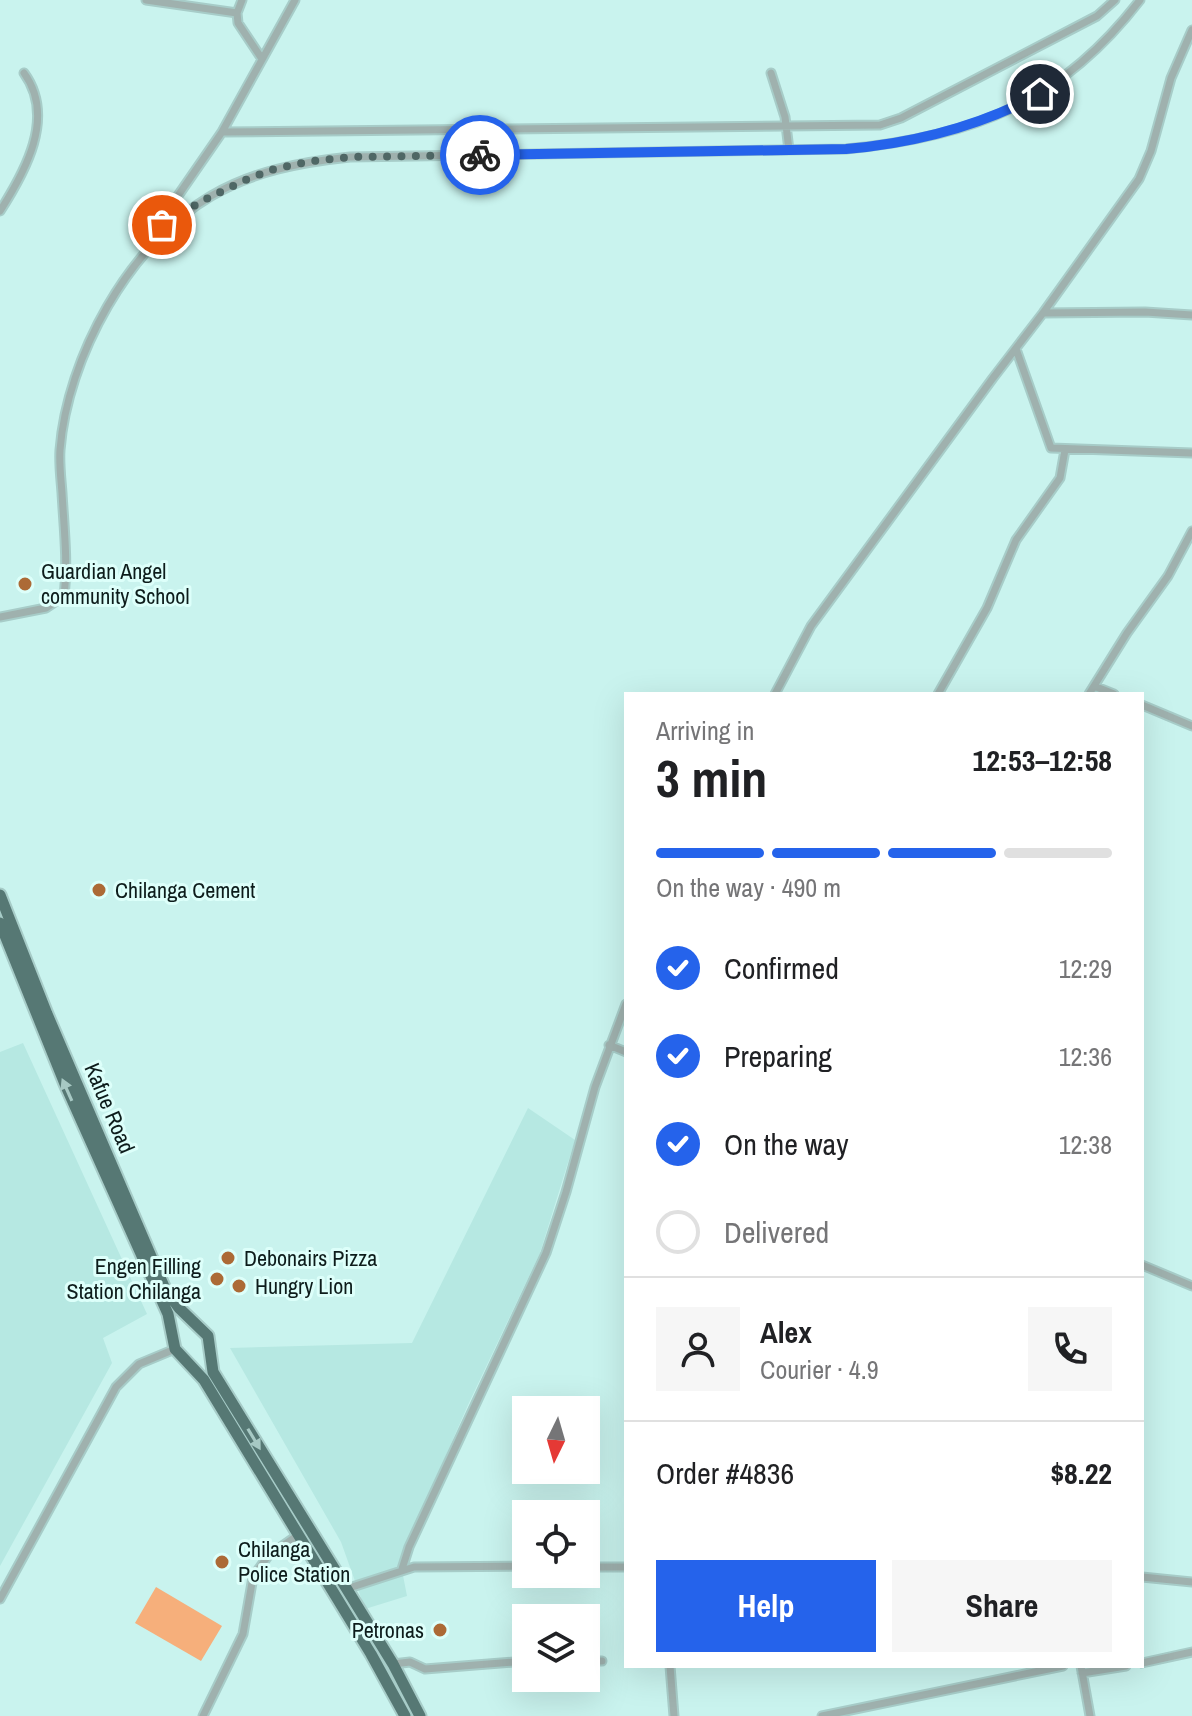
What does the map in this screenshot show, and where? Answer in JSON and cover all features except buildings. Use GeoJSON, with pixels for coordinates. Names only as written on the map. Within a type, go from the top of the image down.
{"type":"FeatureCollection","features":[{"type":"Feature","properties":{"kind":"highway","name":"Kafue Road"},"geometry":{"type":"LineString","coordinates":[[0,895],[47,1014],[165,1289],[179,1308],[200,1327]]}},
{"type":"Feature","properties":{"kind":"highway","name":"Kafue Road"},"geometry":{"type":"LineString","coordinates":[[0,923],[43,1033],[168,1314],[178,1348],[204,1380],[371,1654],[405,1716]]}},
{"type":"Feature","properties":{"kind":"highway"},"geometry":{"type":"LineString","coordinates":[[208,1348],[198,1359],[178,1348],[182,1328],[194,1325],[208,1336],[213,1372],[393,1664],[420,1716]]}},
{"type":"Feature","properties":{"kind":"street"},"geometry":{"type":"LineString","coordinates":[[146,0],[237,13]]}},
{"type":"Feature","properties":{"kind":"street"},"geometry":{"type":"LineString","coordinates":[[242,0],[237,13],[238,23],[262,59]]}},
{"type":"Feature","properties":{"kind":"street"},"geometry":{"type":"LineString","coordinates":[[0,617],[46,608],[57,604],[64,596],[66,574],[60,451],[71,386],[94,334],[175,200],[222,132],[295,0]]}},
{"type":"Feature","properties":{"kind":"street"},"geometry":{"type":"LineString","coordinates":[[222,132],[886,124],[1097,16],[1115,0]]}},
{"type":"Feature","properties":{"kind":"street"},"geometry":{"type":"LineString","coordinates":[[148,249],[191,209],[212,196],[274,169],[312,161],[350,157],[883,146],[953,131],[991,118],[1040,94],[1065,77],[1111,35],[1140,0]]}},
{"type":"Feature","properties":{"kind":"street"},"geometry":{"type":"LineString","coordinates":[[776,692],[811,626],[1139,179],[1151,151],[1171,78],[1192,30]]}},
{"type":"Feature","properties":{"kind":"street"},"geometry":{"type":"LineString","coordinates":[[0,211],[21,177],[32,148],[38,101],[34,87],[24,73]]}},
{"type":"Feature","properties":{"kind":"street"},"geometry":{"type":"LineString","coordinates":[[771,73],[786,126],[789,150]]}},
{"type":"Feature","properties":{"kind":"street"},"geometry":{"type":"LineString","coordinates":[[175,200],[179,211],[191,209]]}},
{"type":"Feature","properties":{"kind":"street"},"geometry":{"type":"LineString","coordinates":[[1043,313],[1192,315]]}},
{"type":"Feature","properties":{"kind":"street"},"geometry":{"type":"LineString","coordinates":[[1016,349],[1051,448],[1192,453]]}},
{"type":"Feature","properties":{"kind":"street"},"geometry":{"type":"LineString","coordinates":[[939,692],[987,608],[1016,540],[1060,478],[1065,450]]}},
{"type":"Feature","properties":{"kind":"street"},"geometry":{"type":"LineString","coordinates":[[1090,692],[1168,576],[1192,531]]}},
{"type":"Feature","properties":{"kind":"street"},"geometry":{"type":"LineString","coordinates":[[1094,686],[1109,692]]}},
{"type":"Feature","properties":{"kind":"street"},"geometry":{"type":"LineString","coordinates":[[1144,706],[1192,726]]}},
{"type":"Feature","properties":{"kind":"street"},"geometry":{"type":"LineString","coordinates":[[402,1569],[409,1547],[546,1253],[595,1087],[624,1009]]}},
{"type":"Feature","properties":{"kind":"street"},"geometry":{"type":"LineString","coordinates":[[609,1045],[624,1051]]}},
{"type":"Feature","properties":{"kind":"street"},"geometry":{"type":"LineString","coordinates":[[1144,1266],[1192,1286]]}},
{"type":"Feature","properties":{"kind":"street"},"geometry":{"type":"LineString","coordinates":[[0,1599],[116,1387],[139,1364],[178,1348]]}},
{"type":"Feature","properties":{"kind":"street"},"geometry":{"type":"LineString","coordinates":[[203,1716],[243,1634],[253,1577],[268,1556],[298,1535]]}},
{"type":"Feature","properties":{"kind":"street"},"geometry":{"type":"LineString","coordinates":[[346,1589],[402,1569],[512,1566]]}},
{"type":"Feature","properties":{"kind":"street"},"geometry":{"type":"LineString","coordinates":[[600,1567],[624,1567]]}},
{"type":"Feature","properties":{"kind":"street"},"geometry":{"type":"LineString","coordinates":[[1144,1577],[1192,1582]]}},
{"type":"Feature","properties":{"kind":"street"},"geometry":{"type":"LineString","coordinates":[[1144,1663],[1192,1652]]}},
{"type":"Feature","properties":{"kind":"street"},"geometry":{"type":"LineString","coordinates":[[393,1664],[410,1662],[425,1669],[512,1662]]}},
{"type":"Feature","properties":{"kind":"street"},"geometry":{"type":"LineString","coordinates":[[670,1668],[674,1716]]}},
{"type":"Feature","properties":{"kind":"street"},"geometry":{"type":"LineString","coordinates":[[822,1716],[1053,1668]]}},
{"type":"Feature","properties":{"kind":"street"},"geometry":{"type":"LineString","coordinates":[[1090,1716],[1082,1670],[1104,1668]]}},
{"type":"Feature","properties":{"kind":"shaded area"},"geometry":{"type":"Polygon","coordinates":[[[23,1043],[147,1314],[103,1338],[112,1363],[0,1566],[0,1052],[23,1043]]]}},
{"type":"Feature","properties":{"kind":"shaded area"},"geometry":{"type":"Polygon","coordinates":[[[528,1108],[575,1140],[540,1253],[468,1405],[400,1560],[407,1596],[365,1609],[341,1542],[230,1348],[412,1343],[528,1108]]]}},
{"type":"Feature","properties":{"kind":"shaded area"},"geometry":{"type":"Polygon","coordinates":[[[156,1587],[222,1626],[201,1661],[135,1623],[156,1587]]]}},
{"type":"Feature","properties":{"kind":"way so far"},"geometry":{"type":"LineString","coordinates":[[162,225],[175,200],[176,208],[183,212],[274,169],[350,157],[480,155]]}},
{"type":"Feature","properties":{"kind":"place","name":"Guardian Angel community School"},"geometry":{"type":"Point","coordinates":[25,584]}},
{"type":"Feature","properties":{"kind":"place","name":"Chilanga Cement"},"geometry":{"type":"Point","coordinates":[99,890]}},
{"type":"Feature","properties":{"kind":"place","name":"Debonairs Pizza"},"geometry":{"type":"Point","coordinates":[228,1258]}},
{"type":"Feature","properties":{"kind":"place","name":"Engen Filling Station Chilanga"},"geometry":{"type":"Point","coordinates":[217,1279]}},
{"type":"Feature","properties":{"kind":"place","name":"Hungry Lion"},"geometry":{"type":"Point","coordinates":[239,1286]}},
{"type":"Feature","properties":{"kind":"place","name":"Chilanga Police Station"},"geometry":{"type":"Point","coordinates":[222,1562]}},
{"type":"Feature","properties":{"kind":"place","name":"Petronas"},"geometry":{"type":"Point","coordinates":[440,1630]}},
{"type":"Feature","properties":{"kind":"route"},"geometry":{"type":"LineString","coordinates":[[480,155],[883,146],[953,131],[1017,107],[1040,94]]}}]}
